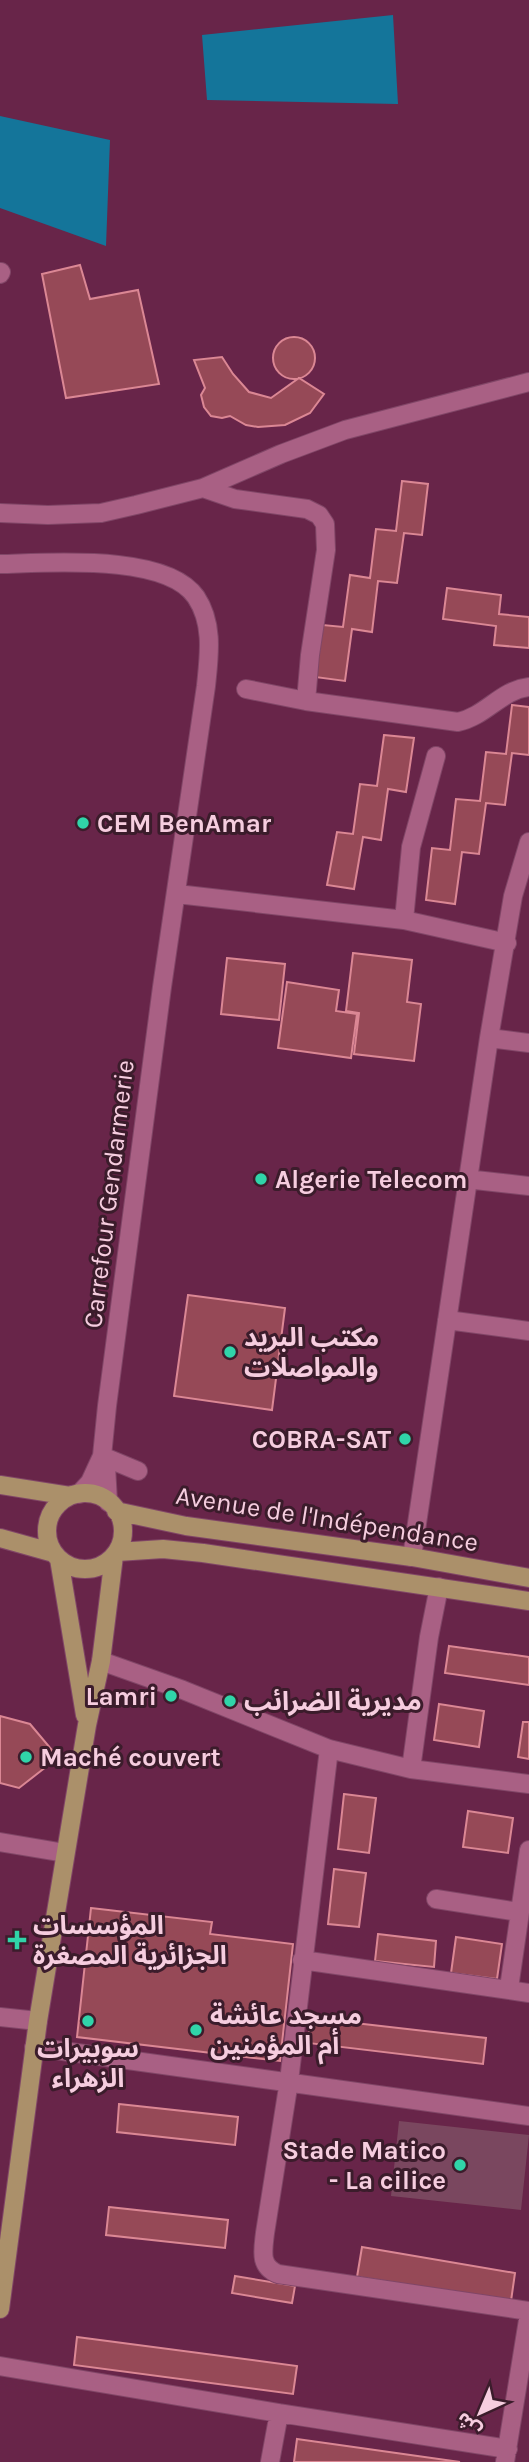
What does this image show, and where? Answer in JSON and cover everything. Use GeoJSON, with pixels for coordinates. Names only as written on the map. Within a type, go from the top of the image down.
{"type":"FeatureCollection","features":[{"type":"Feature","properties":{"kind":"main road"},"geometry":{"type":"LineString","coordinates":[[0,1485],[74,1495],[89,1494],[112,1506]]}},
{"type":"Feature","properties":{"kind":"main road"},"geometry":{"type":"LineString","coordinates":[[74,1495],[60,1502],[48,1521],[47,1532],[56,1556],[87,1725]]}},
{"type":"Feature","properties":{"kind":"main road","name":"Avenue de l'Indépendance"},"geometry":{"type":"LineString","coordinates":[[112,1506],[186,1526],[412,1557],[529,1578]]}},
{"type":"Feature","properties":{"kind":"main road","name":"Carrefour Gendarmerie"},"geometry":{"type":"LineString","coordinates":[[0,2309],[38,2021],[87,1725],[101,1661],[115,1554],[122,1531],[112,1506]]}},
{"type":"Feature","properties":{"kind":"main road"},"geometry":{"type":"LineString","coordinates":[[0,1538],[56,1556],[69,1566],[81,1569],[105,1564],[115,1554]]}},
{"type":"Feature","properties":{"kind":"main road","name":"Avenue de l'Indépendance"},"geometry":{"type":"LineString","coordinates":[[115,1554],[163,1549],[203,1553],[529,1601]]}},
{"type":"Feature","properties":{"kind":"street"},"geometry":{"type":"LineString","coordinates":[[0,513],[101,513],[203,488],[345,430],[529,383]]}},
{"type":"Feature","properties":{"kind":"street"},"geometry":{"type":"LineString","coordinates":[[203,488],[235,499],[307,509],[319,515],[325,524],[326,550],[310,654],[306,701]]}},
{"type":"Feature","properties":{"kind":"street","name":"Carrefour Gendarmerie"},"geometry":{"type":"LineString","coordinates":[[0,564],[126,565],[147,569],[184,584],[196,598],[206,620],[209,639],[209,658],[162,987],[102,1456],[112,1506]]}},
{"type":"Feature","properties":{"kind":"street"},"geometry":{"type":"LineString","coordinates":[[246,689],[306,701],[458,722],[472,719],[509,692],[529,687]]}},
{"type":"Feature","properties":{"kind":"street"},"geometry":{"type":"LineString","coordinates":[[404,920],[411,847],[436,756]]}},
{"type":"Feature","properties":{"kind":"street"},"geometry":{"type":"LineString","coordinates":[[412,1557],[489,1038],[507,943],[521,897],[529,842]]}},
{"type":"Feature","properties":{"kind":"street"},"geometry":{"type":"LineString","coordinates":[[177,894],[404,920],[507,943]]}},
{"type":"Feature","properties":{"kind":"street"},"geometry":{"type":"LineString","coordinates":[[489,1038],[529,1043]]}},
{"type":"Feature","properties":{"kind":"street"},"geometry":{"type":"LineString","coordinates":[[466,1179],[529,1186]]}},
{"type":"Feature","properties":{"kind":"street"},"geometry":{"type":"LineString","coordinates":[[447,1320],[529,1331]]}},
{"type":"Feature","properties":{"kind":"street"},"geometry":{"type":"LineString","coordinates":[[74,1495],[90,1482],[102,1456],[138,1471]]}},
{"type":"Feature","properties":{"kind":"street"},"geometry":{"type":"LineString","coordinates":[[411,1769],[429,1637],[439,1587]]}},
{"type":"Feature","properties":{"kind":"street"},"geometry":{"type":"LineString","coordinates":[[101,1661],[183,1690],[329,1749],[411,1769],[529,1784]]}},
{"type":"Feature","properties":{"kind":"street"},"geometry":{"type":"LineString","coordinates":[[0,2366],[507,2455],[529,2312],[293,2277],[270,2271],[262,2257],[289,2081],[329,1749]]}},
{"type":"Feature","properties":{"kind":"street"},"geometry":{"type":"LineString","coordinates":[[0,1842],[65,1853]]}},
{"type":"Feature","properties":{"kind":"street"},"geometry":{"type":"LineString","coordinates":[[509,1988],[529,1850]]}},
{"type":"Feature","properties":{"kind":"street"},"geometry":{"type":"LineString","coordinates":[[436,1899],[519,1912]]}},
{"type":"Feature","properties":{"kind":"street"},"geometry":{"type":"LineString","coordinates":[[302,1960],[529,1993]]}},
{"type":"Feature","properties":{"kind":"street"},"geometry":{"type":"LineString","coordinates":[[0,2017],[38,2021]]}},
{"type":"Feature","properties":{"kind":"street"},"geometry":{"type":"LineString","coordinates":[[34,2047],[529,2116]]}},
{"type":"Feature","properties":{"kind":"street"},"geometry":{"type":"LineString","coordinates":[[270,2462],[279,2413]]}},
{"type":"Feature","properties":{"kind":"shaded area","name":"Stade Matico - La cilice"},"geometry":{"type":"Polygon","coordinates":[[[399,2121],[529,2135],[521,2210],[391,2196],[399,2121]]]}},
{"type":"Feature","properties":{"kind":"water"},"geometry":{"type":"Polygon","coordinates":[[[393,15],[398,104],[207,100],[202,35],[393,15]]]}},
{"type":"Feature","properties":{"kind":"water"},"geometry":{"type":"Polygon","coordinates":[[[0,116],[110,140],[106,246],[0,208],[0,116]]]}},
{"type":"Feature","properties":{"kind":"building"},"geometry":{"type":"Polygon","coordinates":[[[80,265],[90,299],[138,290],[159,384],[66,398],[42,274],[80,265]]]}},
{"type":"Feature","properties":{"kind":"building"},"geometry":{"type":"Polygon","coordinates":[[[294,337],[309,343],[315,358],[309,373],[294,379],[279,373],[273,358],[279,343],[294,337]]]}},
{"type":"Feature","properties":{"kind":"building"},"geometry":{"type":"Polygon","coordinates":[[[222,357],[249,392],[271,398],[299,378],[324,394],[310,413],[285,425],[258,427],[246,425],[230,416],[211,416],[204,407],[201,395],[205,388],[194,360],[222,357]]]}},
{"type":"Feature","properties":{"kind":"building"},"geometry":{"type":"Polygon","coordinates":[[[402,481],[428,484],[422,535],[404,533],[397,583],[378,581],[372,632],[352,629],[345,681],[315,677],[323,625],[343,627],[350,575],[370,578],[376,529],[396,531],[402,481]]]}},
{"type":"Feature","properties":{"kind":"building"},"geometry":{"type":"Polygon","coordinates":[[[447,588],[501,595],[499,614],[529,617],[529,648],[494,645],[496,626],[443,619],[447,588]]]}},
{"type":"Feature","properties":{"kind":"building"},"geometry":{"type":"Polygon","coordinates":[[[512,705],[529,707],[529,755],[512,753],[505,805],[486,803],[479,854],[462,852],[455,904],[426,900],[432,848],[450,850],[456,799],[480,801],[486,752],[506,754],[512,705]]]}},
{"type":"Feature","properties":{"kind":"building"},"geometry":{"type":"Polygon","coordinates":[[[384,735],[414,738],[406,792],[388,789],[381,840],[363,837],[354,889],[327,885],[337,832],[353,834],[360,784],[377,786],[384,735]]]}},
{"type":"Feature","properties":{"kind":"building"},"geometry":{"type":"Polygon","coordinates":[[[353,953],[412,960],[407,1002],[421,1004],[414,1061],[354,1054],[359,1013],[346,1011],[353,953]]]}},
{"type":"Feature","properties":{"kind":"building"},"geometry":{"type":"Polygon","coordinates":[[[227,958],[285,964],[279,1020],[221,1014],[227,958]]]}},
{"type":"Feature","properties":{"kind":"building"},"geometry":{"type":"Polygon","coordinates":[[[287,982],[339,990],[336,1011],[357,1014],[351,1058],[278,1048],[287,982]]]}},
{"type":"Feature","properties":{"kind":"building","name":"مكتب البريد والمواصلات"},"geometry":{"type":"Polygon","coordinates":[[[188,1295],[285,1308],[272,1410],[174,1396],[188,1295]]]}},
{"type":"Feature","properties":{"kind":"building"},"geometry":{"type":"Polygon","coordinates":[[[449,1646],[529,1657],[529,1685],[445,1673],[449,1646]]]}},
{"type":"Feature","properties":{"kind":"building"},"geometry":{"type":"Polygon","coordinates":[[[439,1704],[484,1711],[479,1747],[434,1740],[439,1704]]]}},
{"type":"Feature","properties":{"kind":"building","name":"Maché couvert"},"geometry":{"type":"Polygon","coordinates":[[[0,1716],[30,1724],[52,1750],[51,1763],[19,1788],[0,1783],[0,1716]]]}},
{"type":"Feature","properties":{"kind":"building"},"geometry":{"type":"Polygon","coordinates":[[[523,1722],[529,1722],[529,1759],[518,1757],[523,1722]]]}},
{"type":"Feature","properties":{"kind":"building"},"geometry":{"type":"Polygon","coordinates":[[[344,1794],[376,1798],[369,1853],[338,1849],[344,1794]]]}},
{"type":"Feature","properties":{"kind":"building"},"geometry":{"type":"Polygon","coordinates":[[[468,1811],[513,1818],[508,1853],[463,1847],[468,1811]]]}},
{"type":"Feature","properties":{"kind":"building"},"geometry":{"type":"Polygon","coordinates":[[[334,1869],[366,1873],[359,1927],[328,1924],[334,1869]]]}},
{"type":"Feature","properties":{"kind":"building"},"geometry":{"type":"Polygon","coordinates":[[[91,1908],[212,1922],[210,1934],[293,1944],[280,2061],[77,2037],[91,1908]]]}},
{"type":"Feature","properties":{"kind":"building"},"geometry":{"type":"Polygon","coordinates":[[[378,1934],[436,1941],[434,1967],[375,1961],[378,1934]]]}},
{"type":"Feature","properties":{"kind":"building"},"geometry":{"type":"Polygon","coordinates":[[[456,1937],[502,1944],[497,1979],[451,1973],[456,1937]]]}},
{"type":"Feature","properties":{"kind":"building"},"geometry":{"type":"Polygon","coordinates":[[[311,2018],[486,2038],[483,2064],[308,2043],[311,2018]]]}},
{"type":"Feature","properties":{"kind":"building"},"geometry":{"type":"Polygon","coordinates":[[[119,2104],[238,2117],[235,2145],[117,2132],[119,2104]]]}},
{"type":"Feature","properties":{"kind":"building"},"geometry":{"type":"Polygon","coordinates":[[[109,2207],[228,2220],[225,2248],[106,2235],[109,2207]]]}},
{"type":"Feature","properties":{"kind":"building"},"geometry":{"type":"Polygon","coordinates":[[[362,2247],[515,2273],[511,2301],[357,2277],[362,2247]]]}},
{"type":"Feature","properties":{"kind":"building"},"geometry":{"type":"Polygon","coordinates":[[[235,2276],[295,2286],[292,2303],[232,2293],[235,2276]]]}},
{"type":"Feature","properties":{"kind":"building"},"geometry":{"type":"Polygon","coordinates":[[[77,2337],[297,2366],[293,2394],[74,2365],[77,2337]]]}},
{"type":"Feature","properties":{"kind":"building"},"geometry":{"type":"Polygon","coordinates":[[[297,2439],[460,2462],[294,2462],[297,2439]]]}},
{"type":"Feature","properties":{"kind":"place","name":"CEM BenAmar"},"geometry":{"type":"Point","coordinates":[83,823]}},
{"type":"Feature","properties":{"kind":"place","name":"Algerie Telecom"},"geometry":{"type":"Point","coordinates":[261,1179]}},
{"type":"Feature","properties":{"kind":"place","name":"مكتب البريد والمواصلات"},"geometry":{"type":"Point","coordinates":[230,1352]}},
{"type":"Feature","properties":{"kind":"place","name":"COBRA-SAT"},"geometry":{"type":"Point","coordinates":[405,1439]}},
{"type":"Feature","properties":{"kind":"place","name":"Lamri"},"geometry":{"type":"Point","coordinates":[171,1696]}},
{"type":"Feature","properties":{"kind":"place","name":"مديرية الضرائب"},"geometry":{"type":"Point","coordinates":[230,1701]}},
{"type":"Feature","properties":{"kind":"place","name":"Maché couvert"},"geometry":{"type":"Point","coordinates":[26,1757]}},
{"type":"Feature","properties":{"kind":"place","name":"المؤسسات الجزائرية المصغرة"},"geometry":{"type":"Point","coordinates":[17,1940]}},
{"type":"Feature","properties":{"kind":"place","name":"سوبيرات الزهراء"},"geometry":{"type":"Point","coordinates":[88,2021]}},
{"type":"Feature","properties":{"kind":"place","name":"مسجد عائشة أم المؤمنين"},"geometry":{"type":"Point","coordinates":[196,2030]}},
{"type":"Feature","properties":{"kind":"place","name":"Stade Matico - La cilice"},"geometry":{"type":"Point","coordinates":[460,2165]}}]}
